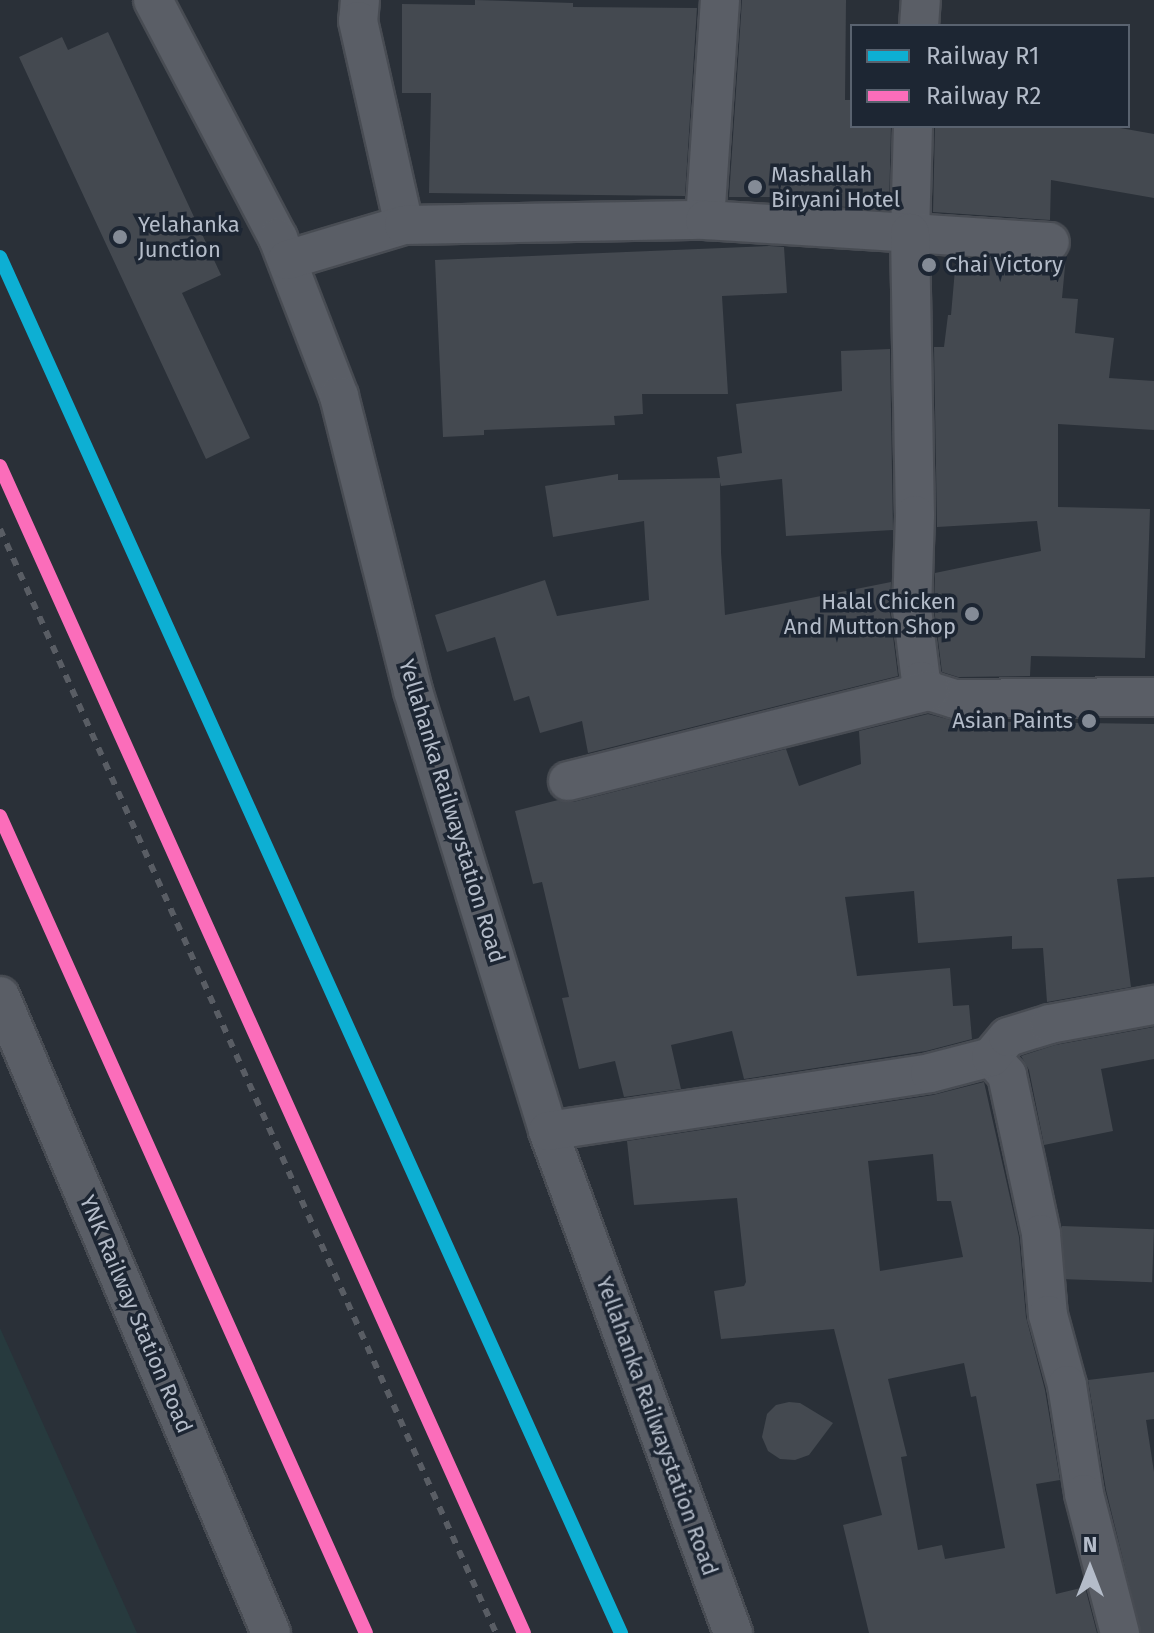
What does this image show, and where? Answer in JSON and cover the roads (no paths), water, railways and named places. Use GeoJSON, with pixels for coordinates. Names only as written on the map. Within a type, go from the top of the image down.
{"type":"FeatureCollection","features":[{"type":"Feature","properties":{"kind":"street","name":"Yellahanka Railwaystation Road"},"geometry":{"type":"LineString","coordinates":[[153,0],[287,260],[339,396],[413,691],[548,1131],[733,1633]]}},
{"type":"Feature","properties":{"kind":"street"},"geometry":{"type":"LineString","coordinates":[[360,0],[358,21],[404,225]]}},
{"type":"Feature","properties":{"kind":"street"},"geometry":{"type":"LineString","coordinates":[[705,220],[720,0]]}},
{"type":"Feature","properties":{"kind":"street"},"geometry":{"type":"LineString","coordinates":[[919,24],[921,0]]}},
{"type":"Feature","properties":{"kind":"street"},"geometry":{"type":"LineString","coordinates":[[913,128],[910,233],[915,515],[912,609],[921,681],[929,691]]}},
{"type":"Feature","properties":{"kind":"street"},"geometry":{"type":"LineString","coordinates":[[287,260],[404,225],[705,220],[1050,242]]}},
{"type":"Feature","properties":{"kind":"street"},"geometry":{"type":"LineString","coordinates":[[568,781],[929,691],[955,699],[1154,697]]}},
{"type":"Feature","properties":{"kind":"street","name":"YNK Railway Station Road"},"geometry":{"type":"LineString","coordinates":[[0,996],[271,1633]]}},
{"type":"Feature","properties":{"kind":"street"},"geometry":{"type":"LineString","coordinates":[[548,1131],[930,1073],[991,1057],[1008,1037],[1050,1024],[1154,1005]]}},
{"type":"Feature","properties":{"kind":"street"},"geometry":{"type":"LineString","coordinates":[[991,1057],[1007,1075],[1041,1234],[1048,1315],[1067,1385],[1084,1494],[1120,1633]]}},
{"type":"Feature","properties":{"kind":"railway"},"geometry":{"type":"LineString","coordinates":[[0,466],[524,1633]]}},
{"type":"Feature","properties":{"kind":"railway"},"geometry":{"type":"LineString","coordinates":[[0,529],[496,1633]]}},
{"type":"Feature","properties":{"kind":"rail line","name":"R1"},"geometry":{"type":"LineString","coordinates":[[0,257],[621,1633]]}},
{"type":"Feature","properties":{"kind":"rail line","name":"R2"},"geometry":{"type":"LineString","coordinates":[[0,466],[524,1633]]}},
{"type":"Feature","properties":{"kind":"rail line","name":"R2"},"geometry":{"type":"LineString","coordinates":[[0,816],[366,1633]]}},
{"type":"Feature","properties":{"kind":"place","name":"Mashallah Biryani Hotel"},"geometry":{"type":"Point","coordinates":[755,187]}},
{"type":"Feature","properties":{"kind":"place","name":"Yelahanka Junction"},"geometry":{"type":"Point","coordinates":[120,237]}},
{"type":"Feature","properties":{"kind":"place","name":"Chai Victory"},"geometry":{"type":"Point","coordinates":[929,265]}},
{"type":"Feature","properties":{"kind":"place","name":"Halal Chicken And Mutton Shop"},"geometry":{"type":"Point","coordinates":[972,614]}},
{"type":"Feature","properties":{"kind":"place","name":"Asian Paints"},"geometry":{"type":"Point","coordinates":[1089,721]}}]}
